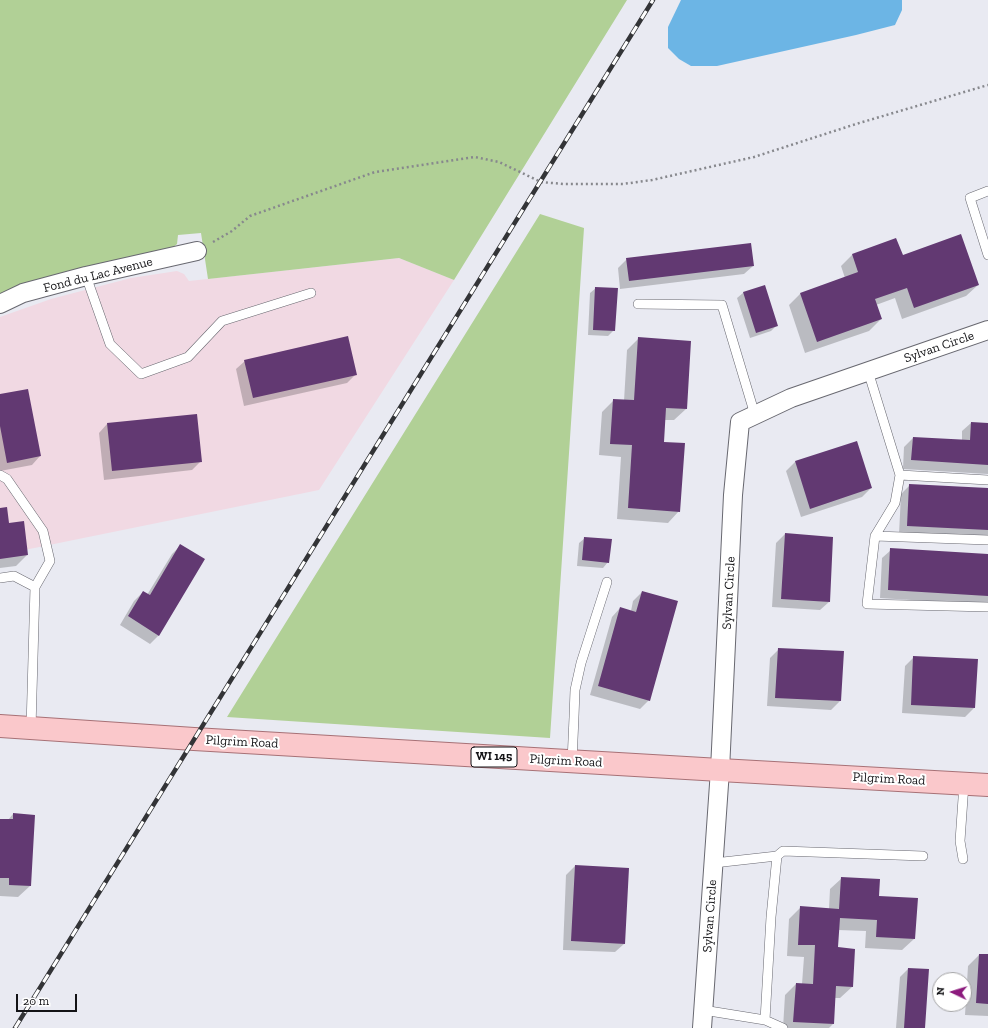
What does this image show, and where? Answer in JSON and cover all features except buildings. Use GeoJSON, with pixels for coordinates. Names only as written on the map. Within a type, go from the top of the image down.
{"type":"FeatureCollection","features":[{"type":"Feature","properties":{"kind":"main road","name":"Pilgrim Road"},"geometry":{"type":"LineString","coordinates":[[0,726],[572,762],[988,785]]}},
{"type":"Feature","properties":{"kind":"street","name":"Fond du Lac Avenue"},"geometry":{"type":"LineString","coordinates":[[0,304],[23,294],[86,276],[197,251]]}},
{"type":"Feature","properties":{"kind":"street","name":"Sylvan Circle"},"geometry":{"type":"LineString","coordinates":[[702,1028],[720,770],[733,495],[740,422],[791,398],[988,330]]}},
{"type":"Feature","properties":{"kind":"lane"},"geometry":{"type":"LineString","coordinates":[[988,191],[970,198],[988,255]]}},
{"type":"Feature","properties":{"kind":"lane"},"geometry":{"type":"LineString","coordinates":[[86,276],[110,344],[141,374],[188,358],[222,321],[311,293]]}},
{"type":"Feature","properties":{"kind":"lane"},"geometry":{"type":"LineString","coordinates":[[638,304],[722,305],[755,415]]}},
{"type":"Feature","properties":{"kind":"lane"},"geometry":{"type":"LineString","coordinates":[[868,371],[900,475],[895,503],[874,536],[867,604],[988,608]]}},
{"type":"Feature","properties":{"kind":"lane"},"geometry":{"type":"LineString","coordinates":[[0,475],[7,480],[43,531],[50,561],[35,587],[31,728]]}},
{"type":"Feature","properties":{"kind":"lane"},"geometry":{"type":"LineString","coordinates":[[900,475],[988,480]]}},
{"type":"Feature","properties":{"kind":"lane"},"geometry":{"type":"LineString","coordinates":[[874,536],[988,540]]}},
{"type":"Feature","properties":{"kind":"lane"},"geometry":{"type":"LineString","coordinates":[[0,578],[14,576],[35,587]]}},
{"type":"Feature","properties":{"kind":"lane"},"geometry":{"type":"LineString","coordinates":[[572,762],[575,690],[581,662],[607,582]]}},
{"type":"Feature","properties":{"kind":"lane"},"geometry":{"type":"LineString","coordinates":[[963,859],[960,841],[964,784]]}},
{"type":"Feature","properties":{"kind":"lane"},"geometry":{"type":"LineString","coordinates":[[714,863],[777,856],[783,850],[923,856]]}},
{"type":"Feature","properties":{"kind":"lane"},"geometry":{"type":"LineString","coordinates":[[764,1020],[777,856]]}},
{"type":"Feature","properties":{"kind":"lane"},"geometry":{"type":"LineString","coordinates":[[703,1010],[764,1020],[783,1028]]}},
{"type":"Feature","properties":{"kind":"path"},"geometry":{"type":"LineString","coordinates":[[197,251],[232,231],[250,216],[374,172],[475,157],[499,162],[541,182],[563,184],[623,184],[652,180],[754,157],[856,124],[988,85]]}},
{"type":"Feature","properties":{"kind":"shaded area"},"geometry":{"type":"Polygon","coordinates":[[[399,258],[454,280],[319,490],[0,555],[0,317],[51,299],[131,278],[177,271],[184,274],[189,281],[399,258]]]}},
{"type":"Feature","properties":{"kind":"green space"},"geometry":{"type":"Polygon","coordinates":[[[0,0],[627,0],[454,280],[399,258],[208,279],[201,233],[178,235],[177,244],[170,250],[0,294],[0,0]]]}},
{"type":"Feature","properties":{"kind":"green space"},"geometry":{"type":"Polygon","coordinates":[[[540,214],[584,228],[550,738],[227,717],[540,214]]]}},
{"type":"Feature","properties":{"kind":"water"},"geometry":{"type":"Polygon","coordinates":[[[681,0],[902,0],[902,10],[895,25],[717,66],[691,66],[679,59],[668,48],[668,27],[681,0]]]}},
{"type":"Feature","properties":{"kind":"railway"},"geometry":{"type":"LineString","coordinates":[[15,1028],[653,0]]}}]}
